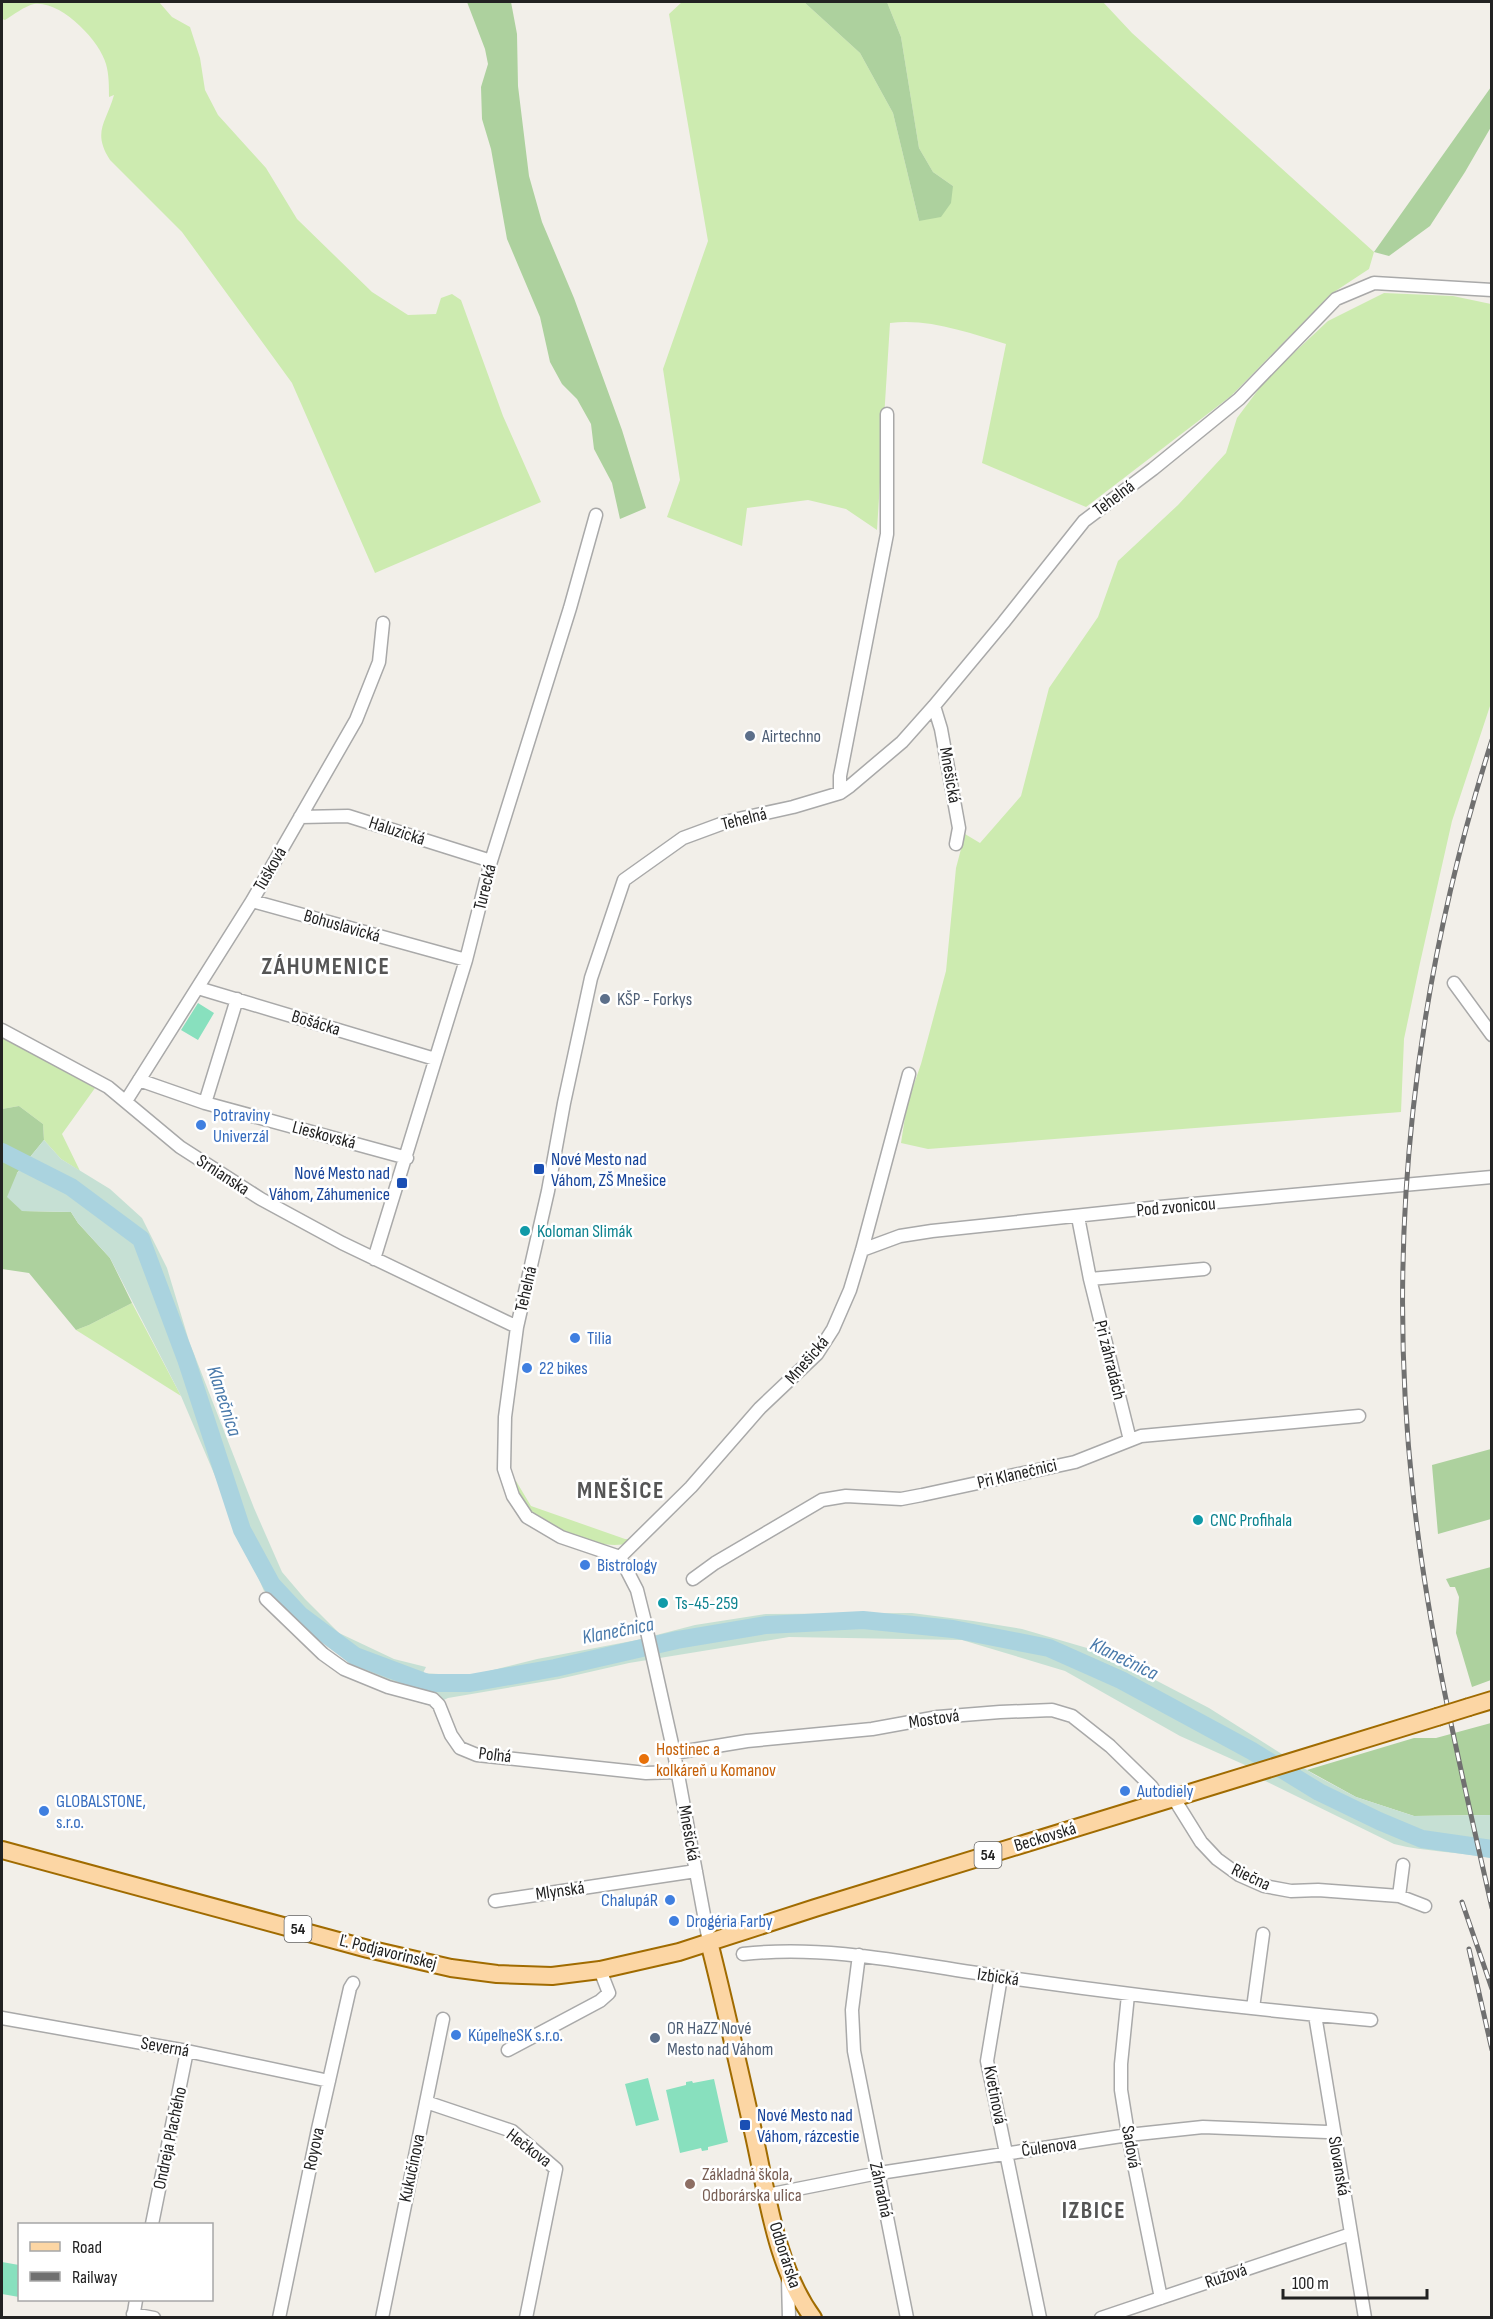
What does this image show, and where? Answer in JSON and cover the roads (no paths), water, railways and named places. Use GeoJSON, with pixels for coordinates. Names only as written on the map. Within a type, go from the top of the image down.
{"type":"FeatureCollection","features":[{"type":"Feature","properties":{"kind":"main road","name":"Beckovská"},"geometry":{"type":"LineString","coordinates":[[709,1942],[1491,1700]]}},
{"type":"Feature","properties":{"kind":"main road","name":"Ľ. Podjavorinskej"},"geometry":{"type":"LineString","coordinates":[[2,1850],[368,1948],[451,1968],[497,1974],[552,1976],[600,1970],[679,1952],[709,1942]]}},
{"type":"Feature","properties":{"kind":"main road","name":"Odborárska"},"geometry":{"type":"LineString","coordinates":[[709,1942],[731,2028],[767,2195],[788,2275],[813,2318]]}},
{"type":"Feature","properties":{"kind":"street","name":"Tehelná"},"geometry":{"type":"LineString","coordinates":[[621,1557],[561,1537],[527,1517],[513,1496],[504,1469],[505,1417],[517,1327],[548,1191],[591,978],[624,880],[682,838],[729,821],[793,807],[840,793],[902,742],[1003,623],[1084,521],[1153,469],[1239,399],[1336,299],[1374,283],[1491,290]]}},
{"type":"Feature","properties":{"kind":"street"},"geometry":{"type":"LineString","coordinates":[[840,793],[840,776],[887,534],[886,414]]}},
{"type":"Feature","properties":{"kind":"street","name":"Turecká"},"geometry":{"type":"LineString","coordinates":[[374,1259],[407,1158],[466,960],[491,861],[570,608],[596,515]]}},
{"type":"Feature","properties":{"kind":"street","name":"Tušková"},"geometry":{"type":"LineString","coordinates":[[126,1101],[252,901],[356,720],[379,662],[383,623]]}},
{"type":"Feature","properties":{"kind":"street","name":"Mnešická"},"geometry":{"type":"LineString","coordinates":[[934,705],[941,729],[960,828],[956,844]]}},
{"type":"Feature","properties":{"kind":"street","name":"Haluzická"},"geometry":{"type":"LineString","coordinates":[[300,817],[348,816],[491,861]]}},
{"type":"Feature","properties":{"kind":"street","name":"Bohuslavická"},"geometry":{"type":"LineString","coordinates":[[252,901],[466,960]]}},
{"type":"Feature","properties":{"kind":"street"},"geometry":{"type":"LineString","coordinates":[[1454,983],[1491,1035]]}},
{"type":"Feature","properties":{"kind":"street","name":"Bošácka"},"geometry":{"type":"LineString","coordinates":[[198,988],[435,1059]]}},
{"type":"Feature","properties":{"kind":"street"},"geometry":{"type":"LineString","coordinates":[[205,1103],[237,999]]}},
{"type":"Feature","properties":{"kind":"street","name":"Srnianska"},"geometry":{"type":"LineString","coordinates":[[4,1031],[97,1080],[126,1101],[180,1147],[222,1175],[310,1226],[517,1327]]}},
{"type":"Feature","properties":{"kind":"street","name":"Mnešická"},"geometry":{"type":"LineString","coordinates":[[709,1942],[674,1753],[644,1618],[637,1590],[621,1557],[691,1487],[760,1408],[817,1354],[833,1329],[850,1290],[862,1250],[909,1074]]}},
{"type":"Feature","properties":{"kind":"street","name":"Lieskovská"},"geometry":{"type":"LineString","coordinates":[[139,1080],[205,1103],[407,1158]]}},
{"type":"Feature","properties":{"kind":"street","name":"Pod zvonicou"},"geometry":{"type":"LineString","coordinates":[[862,1250],[900,1236],[1491,1177]]}},
{"type":"Feature","properties":{"kind":"street","name":"Pri záhradách"},"geometry":{"type":"LineString","coordinates":[[1078,1217],[1090,1279],[1130,1440]]}},
{"type":"Feature","properties":{"kind":"street"},"geometry":{"type":"LineString","coordinates":[[1090,1279],[1204,1269]]}},
{"type":"Feature","properties":{"kind":"street","name":"Pri Klanečnici"},"geometry":{"type":"LineString","coordinates":[[693,1579],[715,1563],[822,1500],[837,1497],[889,1499],[911,1497],[1074,1462],[1098,1455],[1141,1437],[1359,1416]]}},
{"type":"Feature","properties":{"kind":"street","name":"Poľná"},"geometry":{"type":"LineString","coordinates":[[266,1599],[323,1654],[344,1669],[388,1688],[433,1699],[439,1705],[451,1736],[460,1748],[477,1755],[646,1773],[677,1772]]}},
{"type":"Feature","properties":{"kind":"street","name":"Mostová"},"geometry":{"type":"LineString","coordinates":[[674,1753],[747,1741],[872,1729],[938,1717],[1052,1710],[1072,1716],[1110,1746],[1167,1799]]}},
{"type":"Feature","properties":{"kind":"street","name":"Riečna"},"geometry":{"type":"LineString","coordinates":[[1167,1799],[1200,1842],[1217,1859],[1239,1875],[1264,1886],[1291,1891],[1318,1890],[1399,1896],[1425,1906]]}},
{"type":"Feature","properties":{"kind":"street"},"geometry":{"type":"LineString","coordinates":[[1399,1896],[1403,1865]]}},
{"type":"Feature","properties":{"kind":"street","name":"Mlynská"},"geometry":{"type":"LineString","coordinates":[[495,1901],[696,1871]]}},
{"type":"Feature","properties":{"kind":"street"},"geometry":{"type":"LineString","coordinates":[[1253,2008],[1263,1934]]}},
{"type":"Feature","properties":{"kind":"street","name":"Izbická"},"geometry":{"type":"LineString","coordinates":[[743,1954],[770,1951],[859,1955],[1128,1995],[1371,2020]]}},
{"type":"Feature","properties":{"kind":"street","name":"Záhradná"},"geometry":{"type":"LineString","coordinates":[[859,1955],[852,2010],[854,2051],[907,2318]]}},
{"type":"Feature","properties":{"kind":"street"},"geometry":{"type":"LineString","coordinates":[[508,2050],[600,2001],[609,1993],[600,1970]]}},
{"type":"Feature","properties":{"kind":"street","name":"Kvetinová"},"geometry":{"type":"LineString","coordinates":[[1001,1977],[987,2061],[1040,2318]]}},
{"type":"Feature","properties":{"kind":"street","name":"Royova"},"geometry":{"type":"LineString","coordinates":[[279,2318],[329,2081],[353,1983]]}},
{"type":"Feature","properties":{"kind":"street","name":"Sadová"},"geometry":{"type":"LineString","coordinates":[[1128,1995],[1121,2064],[1121,2090],[1161,2298]]}},
{"type":"Feature","properties":{"kind":"street","name":"Slovanská"},"geometry":{"type":"LineString","coordinates":[[1315,2015],[1332,2130],[1365,2318]]}},
{"type":"Feature","properties":{"kind":"street","name":"Severná"},"geometry":{"type":"LineString","coordinates":[[2,2018],[187,2051],[329,2081]]}},
{"type":"Feature","properties":{"kind":"street","name":"Kukučínova"},"geometry":{"type":"LineString","coordinates":[[382,2318],[443,2019]]}},
{"type":"Feature","properties":{"kind":"street","name":"Ondreja Plachého"},"geometry":{"type":"LineString","coordinates":[[152,2223],[187,2051]]}},
{"type":"Feature","properties":{"kind":"street","name":"Hečkova"},"geometry":{"type":"LineString","coordinates":[[426,2102],[512,2131],[556,2169],[526,2318]]}},
{"type":"Feature","properties":{"kind":"street","name":"Čulenova"},"geometry":{"type":"LineString","coordinates":[[767,2195],[878,2173],[1128,2135],[1203,2127],[1327,2132],[1332,2130]]}},
{"type":"Feature","properties":{"kind":"street","name":"Ružová"},"geometry":{"type":"LineString","coordinates":[[1101,2318],[1351,2234]]}},
{"type":"Feature","properties":{"kind":"street"},"geometry":{"type":"LineString","coordinates":[[788,2275],[789,2318]]}},
{"type":"Feature","properties":{"kind":"street"},"geometry":{"type":"LineString","coordinates":[[136,2301],[133,2316],[154,2318]]}},
{"type":"Feature","properties":{"kind":"waterway","name":"Klanečnica"},"geometry":{"type":"LineString","coordinates":[[2,1152],[71,1187],[141,1239],[186,1359],[242,1530],[272,1585],[300,1615],[355,1656],[427,1683],[470,1683],[555,1668],[677,1640],[766,1625],[863,1620],[953,1629],[1049,1648],[1121,1680],[1252,1751],[1319,1792],[1379,1821],[1422,1839],[1492,1849]]}},
{"type":"Feature","properties":{"kind":"railway"},"geometry":{"type":"LineString","coordinates":[[1492,740],[1465,832],[1443,925],[1425,1019],[1413,1113],[1405,1207],[1403,1302],[1405,1398],[1419,1545],[1446,1702],[1492,1908]]}},
{"type":"Feature","properties":{"kind":"railway"},"geometry":{"type":"LineString","coordinates":[[1462,1902],[1492,1989]]}},
{"type":"Feature","properties":{"kind":"railway"},"geometry":{"type":"LineString","coordinates":[[1469,1949],[1492,2050]]}},
{"type":"Feature","properties":{"kind":"place","name":"Airtechno"},"geometry":{"type":"Point","coordinates":[750,736]}},
{"type":"Feature","properties":{"kind":"place","name":"KŠP - Forkys"},"geometry":{"type":"Point","coordinates":[605,999]}},
{"type":"Feature","properties":{"kind":"place","name":"Potraviny Univerzál"},"geometry":{"type":"Point","coordinates":[201,1125]}},
{"type":"Feature","properties":{"kind":"place","name":"Nové Mesto nad Váhom, ZŠ Mnešice"},"geometry":{"type":"Point","coordinates":[539,1169]}},
{"type":"Feature","properties":{"kind":"place","name":"Nové Mesto nad Váhom, Záhumenice"},"geometry":{"type":"Point","coordinates":[402,1183]}},
{"type":"Feature","properties":{"kind":"place","name":"Koloman Slimák"},"geometry":{"type":"Point","coordinates":[525,1231]}},
{"type":"Feature","properties":{"kind":"place","name":"Tilia"},"geometry":{"type":"Point","coordinates":[575,1338]}},
{"type":"Feature","properties":{"kind":"place","name":"22 bikes"},"geometry":{"type":"Point","coordinates":[527,1368]}},
{"type":"Feature","properties":{"kind":"place","name":"CNC Profihala"},"geometry":{"type":"Point","coordinates":[1198,1520]}},
{"type":"Feature","properties":{"kind":"place","name":"Bistrology"},"geometry":{"type":"Point","coordinates":[585,1565]}},
{"type":"Feature","properties":{"kind":"place","name":"Ts-45-259"},"geometry":{"type":"Point","coordinates":[663,1603]}},
{"type":"Feature","properties":{"kind":"place","name":"Hostinec a kolkáreň u Komanov"},"geometry":{"type":"Point","coordinates":[644,1759]}},
{"type":"Feature","properties":{"kind":"place","name":"Autodiely"},"geometry":{"type":"Point","coordinates":[1125,1791]}},
{"type":"Feature","properties":{"kind":"place","name":"GLOBALSTONE, s.r.o."},"geometry":{"type":"Point","coordinates":[44,1811]}},
{"type":"Feature","properties":{"kind":"place","name":"ChalupáR"},"geometry":{"type":"Point","coordinates":[670,1900]}},
{"type":"Feature","properties":{"kind":"place","name":"Drogéria Farby"},"geometry":{"type":"Point","coordinates":[674,1921]}},
{"type":"Feature","properties":{"kind":"place","name":"KúpeľneSK s.r.o."},"geometry":{"type":"Point","coordinates":[456,2035]}},
{"type":"Feature","properties":{"kind":"place","name":"OR HaZZ Nové Mesto nad Váhom"},"geometry":{"type":"Point","coordinates":[655,2038]}},
{"type":"Feature","properties":{"kind":"place","name":"Nové Mesto nad Váhom, rázcestie"},"geometry":{"type":"Point","coordinates":[745,2125]}},
{"type":"Feature","properties":{"kind":"place","name":"Základná škola, Odborárska ulica"},"geometry":{"type":"Point","coordinates":[690,2184]}},
{"type":"Feature","properties":{"kind":"district","name":"ZÁHUMENICE"},"geometry":{"type":"Point","coordinates":[326,966]}},
{"type":"Feature","properties":{"kind":"district","name":"MNEŠICE"},"geometry":{"type":"Point","coordinates":[621,1490]}},
{"type":"Feature","properties":{"kind":"district","name":"IZBICE"},"geometry":{"type":"Point","coordinates":[1094,2210]}}]}
